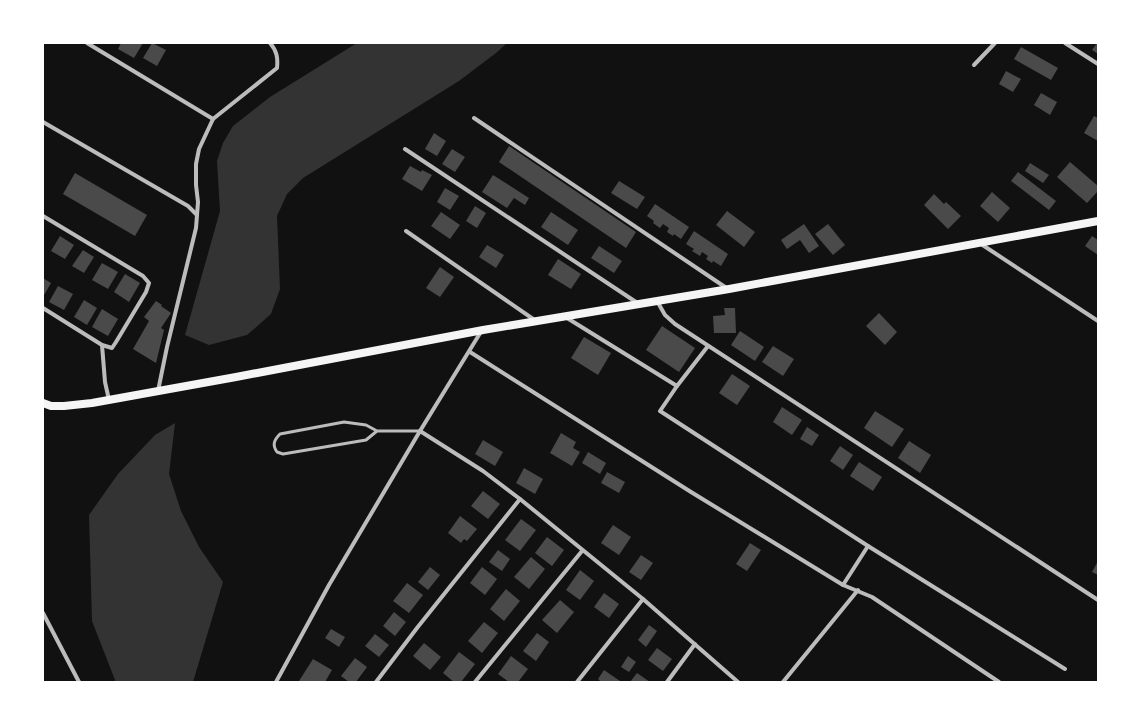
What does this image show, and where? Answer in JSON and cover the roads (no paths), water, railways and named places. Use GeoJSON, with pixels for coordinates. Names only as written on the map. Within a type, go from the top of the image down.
{"type":"FeatureCollection","features":[{"type":"Feature","properties":{"kind":"main road"},"geometry":{"type":"LineString","coordinates":[[43,403],[52,406],[64,406],[109,400],[483,330],[729,289],[1098,221]]}},
{"type":"Feature","properties":{"kind":"street"},"geometry":{"type":"LineString","coordinates":[[87,43],[213,119]]}},
{"type":"Feature","properties":{"kind":"street"},"geometry":{"type":"LineString","coordinates":[[158,391],[168,340],[196,228],[198,202],[196,164],[199,149],[213,119],[277,68],[278,59],[275,49],[270,43]]}},
{"type":"Feature","properties":{"kind":"street"},"geometry":{"type":"LineString","coordinates":[[974,65],[995,43]]}},
{"type":"Feature","properties":{"kind":"street"},"geometry":{"type":"LineString","coordinates":[[1065,43],[1098,64]]}},
{"type":"Feature","properties":{"kind":"street"},"geometry":{"type":"LineString","coordinates":[[474,118],[729,289]]}},
{"type":"Feature","properties":{"kind":"street"},"geometry":{"type":"LineString","coordinates":[[43,122],[188,206],[197,215]]}},
{"type":"Feature","properties":{"kind":"street"},"geometry":{"type":"LineString","coordinates":[[405,149],[639,304]]}},
{"type":"Feature","properties":{"kind":"street"},"geometry":{"type":"LineString","coordinates":[[43,216],[143,276],[149,283],[146,292],[112,348],[102,345],[43,308]]}},
{"type":"Feature","properties":{"kind":"street"},"geometry":{"type":"LineString","coordinates":[[406,231],[536,321]]}},
{"type":"Feature","properties":{"kind":"street"},"geometry":{"type":"LineString","coordinates":[[980,243],[1098,321]]}},
{"type":"Feature","properties":{"kind":"street"},"geometry":{"type":"LineString","coordinates":[[656,301],[665,315],[675,324],[1098,600]]}},
{"type":"Feature","properties":{"kind":"street"},"geometry":{"type":"LineString","coordinates":[[565,316],[677,386]]}},
{"type":"Feature","properties":{"kind":"street"},"geometry":{"type":"LineString","coordinates":[[276,682],[329,585],[420,431],[483,330]]}},
{"type":"Feature","properties":{"kind":"street"},"geometry":{"type":"LineString","coordinates":[[102,345],[105,382],[109,400]]}},
{"type":"Feature","properties":{"kind":"street"},"geometry":{"type":"LineString","coordinates":[[708,346],[660,411],[868,546],[1065,669]]}},
{"type":"Feature","properties":{"kind":"street"},"geometry":{"type":"LineString","coordinates":[[470,352],[691,492],[842,584],[872,597],[999,682]]}},
{"type":"Feature","properties":{"kind":"street"},"geometry":{"type":"LineString","coordinates":[[420,431],[483,471],[520,499],[582,551],[643,599],[738,682]]}},
{"type":"Feature","properties":{"kind":"street"},"geometry":{"type":"LineString","coordinates":[[376,682],[520,499]]}},
{"type":"Feature","properties":{"kind":"street"},"geometry":{"type":"LineString","coordinates":[[842,584],[868,546]]}},
{"type":"Feature","properties":{"kind":"street"},"geometry":{"type":"LineString","coordinates":[[475,682],[582,551]]}},
{"type":"Feature","properties":{"kind":"street"},"geometry":{"type":"LineString","coordinates":[[783,682],[858,590]]}},
{"type":"Feature","properties":{"kind":"street"},"geometry":{"type":"LineString","coordinates":[[577,682],[643,599]]}},
{"type":"Feature","properties":{"kind":"street"},"geometry":{"type":"LineString","coordinates":[[43,612],[79,682]]}},
{"type":"Feature","properties":{"kind":"street"},"geometry":{"type":"LineString","coordinates":[[666,682],[695,644]]}},
{"type":"Feature","properties":{"kind":"lane"},"geometry":{"type":"LineString","coordinates":[[377,431],[366,440],[283,454],[277,452],[274,448],[276,438],[280,434],[344,422],[366,425],[377,431],[420,431]]}}]}
